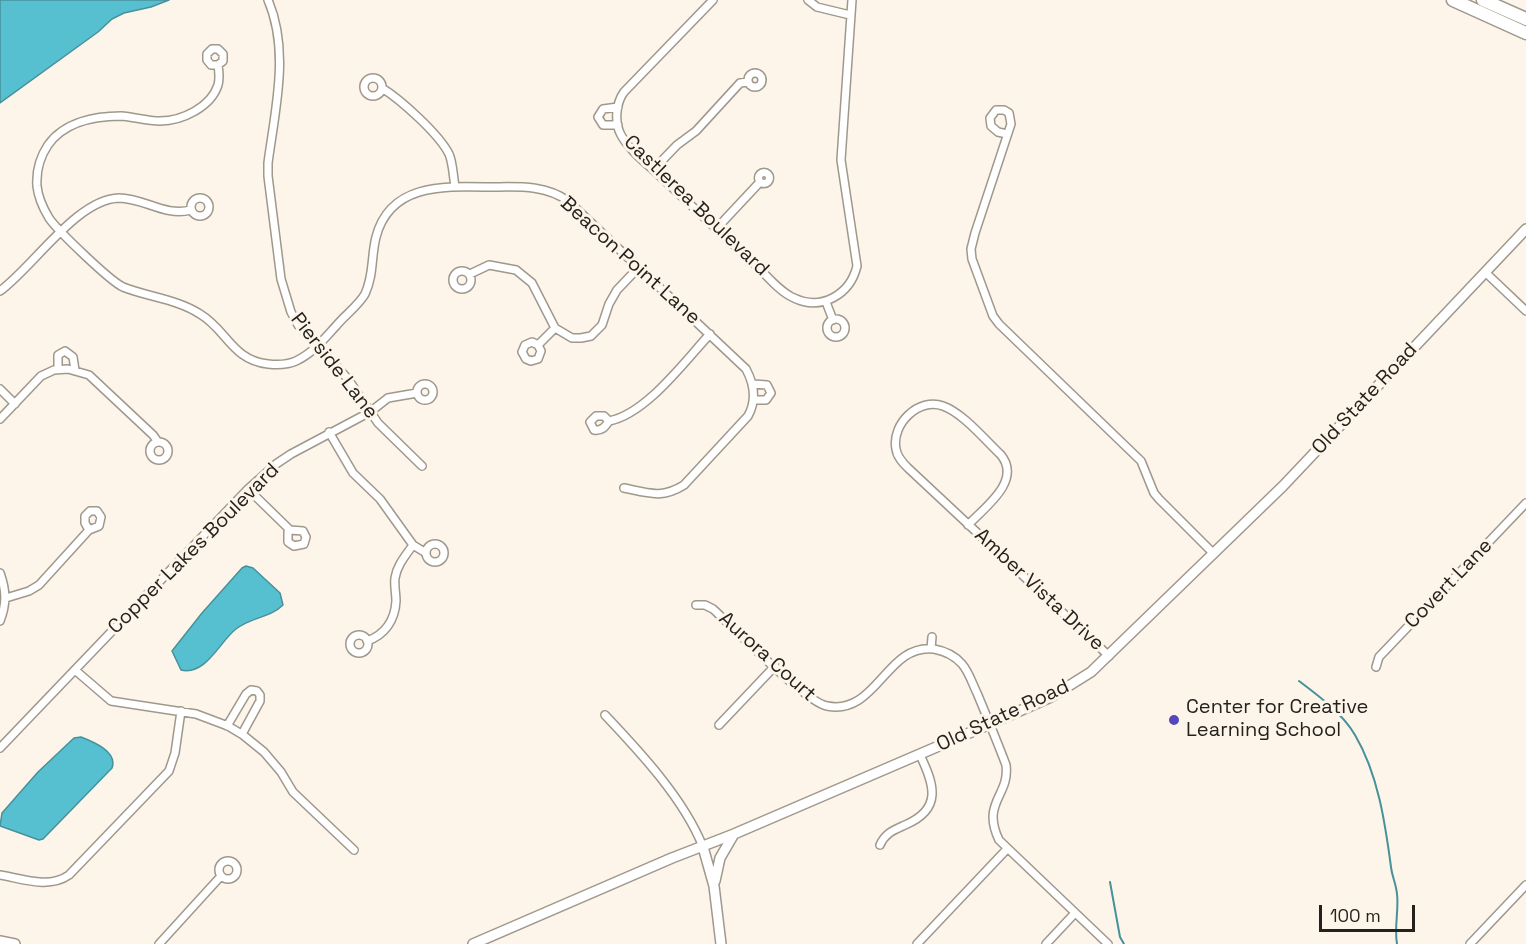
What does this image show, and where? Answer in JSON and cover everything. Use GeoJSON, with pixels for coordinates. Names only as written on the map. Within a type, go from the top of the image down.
{"type":"FeatureCollection","features":[{"type":"Feature","properties":{"kind":"highway"},"geometry":{"type":"LineString","coordinates":[[1453,0],[1526,33]]}},
{"type":"Feature","properties":{"kind":"highway"},"geometry":{"type":"LineString","coordinates":[[1483,0],[1526,19]]}},
{"type":"Feature","properties":{"kind":"street","name":"Pierside Lane"},"geometry":{"type":"LineString","coordinates":[[268,0],[280,53],[268,169],[281,279],[291,312],[298,325],[348,379],[370,412],[422,466]]}},
{"type":"Feature","properties":{"kind":"street","name":"Castlerea Boulevard"},"geometry":{"type":"LineString","coordinates":[[713,0],[621,96],[618,107],[618,125],[622,137],[716,230],[791,297],[807,302],[826,302]]}},
{"type":"Feature","properties":{"kind":"street"},"geometry":{"type":"LineString","coordinates":[[807,0],[817,7],[850,15]]}},
{"type":"Feature","properties":{"kind":"street"},"geometry":{"type":"LineString","coordinates":[[833,320],[826,302],[851,283],[857,266],[841,160],[852,0]]}},
{"type":"Feature","properties":{"kind":"street","name":"Beacon Point Lane"},"geometry":{"type":"LineString","coordinates":[[218,65],[219,76],[215,90],[201,107],[185,116],[159,121],[120,116],[91,119],[71,126],[54,138],[40,159],[38,195],[45,212],[62,232],[113,281],[121,286],[165,299],[201,314],[238,352],[252,360],[266,364],[285,364],[299,359],[317,347],[364,295],[371,279],[376,237],[389,212],[405,197],[422,190],[455,186],[538,187],[568,201],[746,369],[753,384],[767,385],[771,393],[766,400],[754,400]]}},
{"type":"Feature","properties":{"kind":"street"},"geometry":{"type":"LineString","coordinates":[[653,170],[677,144],[696,130],[740,83],[748,82]]}},
{"type":"Feature","properties":{"kind":"street"},"geometry":{"type":"LineString","coordinates":[[382,88],[398,98],[442,144],[451,160],[455,186]]}},
{"type":"Feature","properties":{"kind":"street"},"geometry":{"type":"LineString","coordinates":[[618,107],[603,109],[598,117],[603,125],[618,125]]}},
{"type":"Feature","properties":{"kind":"street"},"geometry":{"type":"LineString","coordinates":[[1007,134],[971,249],[972,259],[993,316],[1141,461],[1154,493],[1215,554]]}},
{"type":"Feature","properties":{"kind":"street"},"geometry":{"type":"LineString","coordinates":[[716,230],[760,182]]}},
{"type":"Feature","properties":{"kind":"street"},"geometry":{"type":"LineString","coordinates":[[0,291],[13,282],[90,207],[110,199],[137,201],[166,211],[191,210]]}},
{"type":"Feature","properties":{"kind":"street","name":"Old State Road"},"geometry":{"type":"LineString","coordinates":[[473,944],[920,755],[1060,692],[1091,672],[1283,486],[1526,229]]}},
{"type":"Feature","properties":{"kind":"street"},"geometry":{"type":"LineString","coordinates":[[470,274],[489,265],[516,270],[532,283],[555,328],[572,338],[591,336],[602,325],[609,304],[617,290],[639,267]]}},
{"type":"Feature","properties":{"kind":"street"},"geometry":{"type":"LineString","coordinates":[[1485,272],[1526,311]]}},
{"type":"Feature","properties":{"kind":"street"},"geometry":{"type":"LineString","coordinates":[[538,345],[555,328]]}},
{"type":"Feature","properties":{"kind":"street"},"geometry":{"type":"LineString","coordinates":[[609,421],[629,414],[647,402],[710,334]]}},
{"type":"Feature","properties":{"kind":"street"},"geometry":{"type":"LineString","coordinates":[[58,369],[58,356],[65,351],[73,357],[75,370]]}},
{"type":"Feature","properties":{"kind":"street"},"geometry":{"type":"LineString","coordinates":[[0,419],[41,376],[58,369],[75,370],[89,375],[96,381],[158,442]]}},
{"type":"Feature","properties":{"kind":"street"},"geometry":{"type":"LineString","coordinates":[[624,488],[663,495],[684,485],[748,416],[754,400],[753,384]]}},
{"type":"Feature","properties":{"kind":"street"},"geometry":{"type":"LineString","coordinates":[[0,389],[15,404]]}},
{"type":"Feature","properties":{"kind":"street","name":"Copper Lakes Boulevard"},"geometry":{"type":"LineString","coordinates":[[0,748],[248,489],[276,464],[329,432],[370,412],[388,398],[417,393]]}},
{"type":"Feature","properties":{"kind":"street","name":"Amber Vista Drive"},"geometry":{"type":"LineString","coordinates":[[968,525],[1004,486],[1008,474],[1006,463],[1001,455],[953,411],[938,404],[922,406],[913,411],[899,427],[895,441],[898,455],[908,468],[968,525],[1109,656]]}},
{"type":"Feature","properties":{"kind":"street"},"geometry":{"type":"LineString","coordinates":[[329,432],[353,473],[381,499],[413,545],[426,553]]}},
{"type":"Feature","properties":{"kind":"street"},"geometry":{"type":"LineString","coordinates":[[248,489],[290,530]]}},
{"type":"Feature","properties":{"kind":"street","name":"Covert Lane"},"geometry":{"type":"LineString","coordinates":[[1376,667],[1379,657],[1526,503]]}},
{"type":"Feature","properties":{"kind":"street"},"geometry":{"type":"LineString","coordinates":[[6,598],[29,591],[39,585],[89,530]]}},
{"type":"Feature","properties":{"kind":"street"},"geometry":{"type":"LineString","coordinates":[[367,641],[385,630],[393,616],[396,599],[395,577],[401,561],[413,545]]}},
{"type":"Feature","properties":{"kind":"street"},"geometry":{"type":"LineString","coordinates":[[0,573],[6,598],[0,621]]}},
{"type":"Feature","properties":{"kind":"street","name":"Aurora Court"},"geometry":{"type":"LineString","coordinates":[[696,605],[705,605],[713,609],[813,700],[828,707],[844,707],[861,700],[903,657],[919,650],[931,649]]}},
{"type":"Feature","properties":{"kind":"street"},"geometry":{"type":"LineString","coordinates":[[932,638],[931,649],[946,652],[962,664],[969,675],[1006,765],[1006,779],[995,801],[993,815],[995,832],[1006,849],[1108,944]]}},
{"type":"Feature","properties":{"kind":"street"},"geometry":{"type":"LineString","coordinates":[[720,725],[775,666]]}},
{"type":"Feature","properties":{"kind":"street"},"geometry":{"type":"LineString","coordinates":[[75,670],[111,701],[196,714],[242,734],[264,752],[281,772],[293,792],[354,850]]}},
{"type":"Feature","properties":{"kind":"street"},"geometry":{"type":"LineString","coordinates":[[227,726],[246,694],[252,690],[257,691],[260,700],[242,734]]}},
{"type":"Feature","properties":{"kind":"street"},"geometry":{"type":"LineString","coordinates":[[0,875],[47,883],[62,880],[69,875],[169,771],[175,753],[181,711]]}},
{"type":"Feature","properties":{"kind":"street"},"geometry":{"type":"LineString","coordinates":[[605,715],[656,772],[692,824],[703,847],[714,886],[721,944]]}},
{"type":"Feature","properties":{"kind":"street"},"geometry":{"type":"LineString","coordinates":[[880,844],[888,833],[920,817],[930,802],[932,782],[920,755]]}},
{"type":"Feature","properties":{"kind":"street"},"geometry":{"type":"LineString","coordinates":[[714,886],[720,858],[734,834]]}},
{"type":"Feature","properties":{"kind":"street"},"geometry":{"type":"LineString","coordinates":[[917,944],[1006,849]]}},
{"type":"Feature","properties":{"kind":"street"},"geometry":{"type":"LineString","coordinates":[[159,944],[221,876]]}},
{"type":"Feature","properties":{"kind":"street"},"geometry":{"type":"LineString","coordinates":[[1470,944],[1526,885]]}},
{"type":"Feature","properties":{"kind":"street"},"geometry":{"type":"LineString","coordinates":[[1046,944],[1075,913]]}},
{"type":"Feature","properties":{"kind":"street"},"geometry":{"type":"LineString","coordinates":[[0,941],[15,944]]}},
{"type":"Feature","properties":{"kind":"water"},"geometry":{"type":"Polygon","coordinates":[[[0,0],[169,0],[124,13],[112,19],[98,32],[0,103],[0,0]]]}},
{"type":"Feature","properties":{"kind":"water"},"geometry":{"type":"Polygon","coordinates":[[[246,566],[253,568],[280,593],[283,605],[272,613],[236,629],[198,668],[181,670],[172,651],[202,613],[246,566]]]}},
{"type":"Feature","properties":{"kind":"water"},"geometry":{"type":"Polygon","coordinates":[[[81,737],[108,752],[112,757],[112,768],[43,839],[39,840],[0,826],[2,813],[38,772],[74,738],[81,737]]]}},
{"type":"Feature","properties":{"kind":"waterway"},"geometry":{"type":"LineString","coordinates":[[1299,681],[1322,699],[1350,727],[1363,750],[1375,782],[1396,890],[1397,944]]}},
{"type":"Feature","properties":{"kind":"waterway"},"geometry":{"type":"LineString","coordinates":[[1110,882],[1120,937],[1124,944]]}},
{"type":"Feature","properties":{"kind":"place","name":"Center for Creative Learning School"},"geometry":{"type":"Point","coordinates":[1174,720]}}]}
